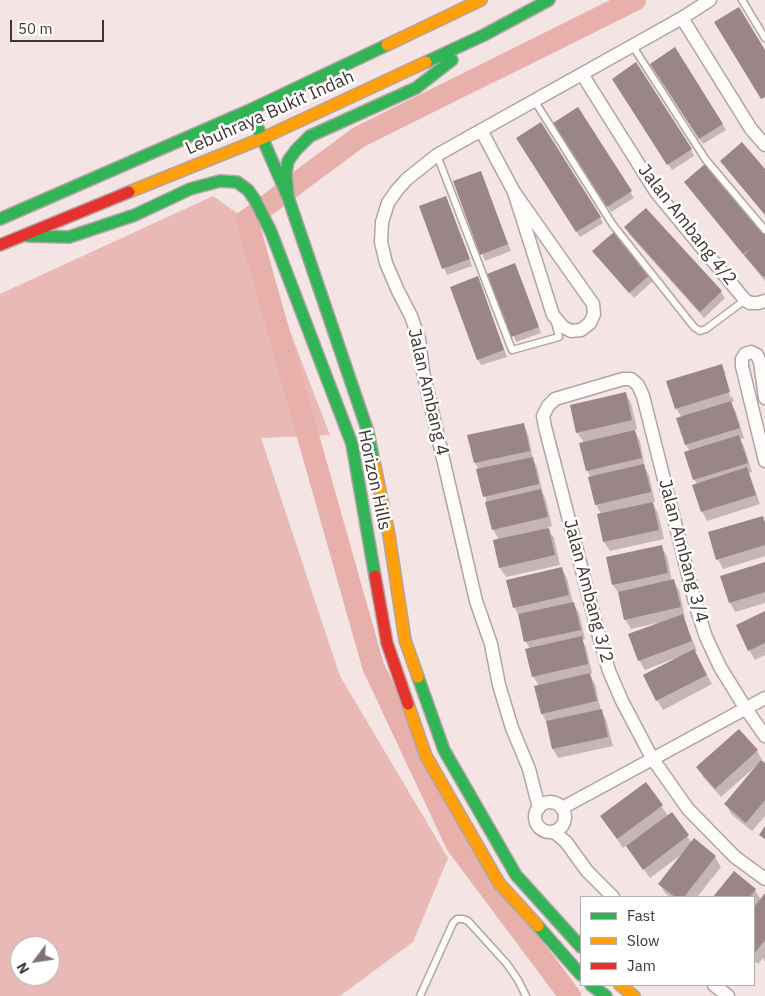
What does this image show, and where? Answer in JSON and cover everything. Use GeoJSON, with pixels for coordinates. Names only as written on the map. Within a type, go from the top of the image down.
{"type":"FeatureCollection","features":[{"type":"Feature","properties":{"kind":"main road","name":"Lebuhraya Bukit Indah"},"geometry":{"type":"LineString","coordinates":[[0,219],[250,110],[481,0]]}},
{"type":"Feature","properties":{"kind":"main road","name":"Lebuhraya Bukit Indah"},"geometry":{"type":"LineString","coordinates":[[0,245],[263,138],[484,35],[549,0]]}},
{"type":"Feature","properties":{"kind":"main road"},"geometry":{"type":"LineString","coordinates":[[288,197],[286,173],[288,161],[310,136],[416,88],[484,35]]}},
{"type":"Feature","properties":{"kind":"main road","name":"Horizon Hills"},"geometry":{"type":"LineString","coordinates":[[250,110],[288,197],[368,432],[389,535],[405,640],[444,750],[516,875],[580,947]]}},
{"type":"Feature","properties":{"kind":"main road","name":"Horizon Hills"},"geometry":{"type":"LineString","coordinates":[[24,236],[69,238],[135,214],[190,189],[220,181],[236,182],[248,190],[271,232],[352,444],[386,643],[426,756],[499,883],[580,974]]}},
{"type":"Feature","properties":{"kind":"main road"},"geometry":{"type":"LineString","coordinates":[[592,986],[606,996]]}},
{"type":"Feature","properties":{"kind":"main road"},"geometry":{"type":"LineString","coordinates":[[621,986],[634,996]]}},
{"type":"Feature","properties":{"kind":"street","name":"Jalan Ambang 4"},"geometry":{"type":"LineString","coordinates":[[539,808],[529,769],[512,728],[491,644],[476,601],[423,372],[419,339],[411,316],[392,277],[381,242],[382,222],[388,203],[407,178],[436,155],[682,18],[710,0]]}},
{"type":"Feature","properties":{"kind":"street"},"geometry":{"type":"LineString","coordinates":[[682,18],[751,128],[765,145]]}},
{"type":"Feature","properties":{"kind":"street","name":"Jalan Ambang 4/2"},"geometry":{"type":"LineString","coordinates":[[582,74],[656,192],[745,300]]}},
{"type":"Feature","properties":{"kind":"street"},"geometry":{"type":"LineString","coordinates":[[481,130],[514,192],[592,304],[594,314],[590,323],[581,330],[572,331],[563,328],[553,315],[514,192]]}},
{"type":"Feature","properties":{"kind":"street"},"geometry":{"type":"LineString","coordinates":[[745,300],[750,303],[758,303],[765,300]]}},
{"type":"Feature","properties":{"kind":"street"},"geometry":{"type":"LineString","coordinates":[[765,398],[760,362],[757,355],[751,352],[745,354],[742,358],[742,366],[765,461]]}},
{"type":"Feature","properties":{"kind":"street","name":"Jalan Ambang 3/2"},"geometry":{"type":"LineString","coordinates":[[638,385],[630,379],[623,379],[555,399],[548,406],[543,416],[600,640],[622,702],[652,758],[688,809],[736,857],[765,879]]}},
{"type":"Feature","properties":{"kind":"street","name":"Jalan Ambang 3/4"},"geometry":{"type":"LineString","coordinates":[[638,385],[643,396],[697,610],[706,637],[720,667],[765,736]]}},
{"type":"Feature","properties":{"kind":"street"},"geometry":{"type":"LineString","coordinates":[[562,808],[765,698]]}},
{"type":"Feature","properties":{"kind":"street"},"geometry":{"type":"LineString","coordinates":[[554,832],[565,822],[565,812],[555,803],[550,802],[539,808],[535,816],[538,825],[545,831],[554,832],[566,842],[587,871],[613,896]]}},
{"type":"Feature","properties":{"kind":"street"},"geometry":{"type":"LineString","coordinates":[[715,986],[728,996]]}},
{"type":"Feature","properties":{"kind":"lane"},"geometry":{"type":"LineString","coordinates":[[742,0],[765,38]]}},
{"type":"Feature","properties":{"kind":"lane"},"geometry":{"type":"LineString","coordinates":[[632,46],[706,160],[765,230]]}},
{"type":"Feature","properties":{"kind":"lane"},"geometry":{"type":"LineString","coordinates":[[534,100],[614,226],[694,327],[700,331],[706,329],[745,300]]}},
{"type":"Feature","properties":{"kind":"lane"},"geometry":{"type":"LineString","coordinates":[[436,155],[512,350],[559,337],[553,315]]}},
{"type":"Feature","properties":{"kind":"lane"},"geometry":{"type":"LineString","coordinates":[[420,996],[454,923],[457,919],[463,918],[507,964],[526,996]]}},
{"type":"Feature","properties":{"kind":"shaded area"},"geometry":{"type":"Polygon","coordinates":[[[213,196],[247,220],[330,435],[261,438],[340,676],[448,858],[413,942],[340,996],[0,996],[0,294],[213,196]]]}},
{"type":"Feature","properties":{"kind":"building"},"geometry":{"type":"Polygon","coordinates":[[[739,7],[765,50],[765,97],[761,99],[714,22],[739,7]]]}},
{"type":"Feature","properties":{"kind":"building"},"geometry":{"type":"Polygon","coordinates":[[[675,47],[723,124],[699,139],[650,64],[675,47]]]}},
{"type":"Feature","properties":{"kind":"building"},"geometry":{"type":"Polygon","coordinates":[[[636,62],[692,149],[667,165],[612,79],[636,62]]]}},
{"type":"Feature","properties":{"kind":"building"},"geometry":{"type":"Polygon","coordinates":[[[578,107],[632,191],[607,207],[553,123],[578,107]]]}},
{"type":"Feature","properties":{"kind":"building"},"geometry":{"type":"Polygon","coordinates":[[[541,122],[601,217],[576,232],[516,138],[541,122]]]}},
{"type":"Feature","properties":{"kind":"building"},"geometry":{"type":"Polygon","coordinates":[[[742,142],[765,169],[765,215],[720,161],[742,142]]]}},
{"type":"Feature","properties":{"kind":"building"},"geometry":{"type":"Polygon","coordinates":[[[706,163],[765,233],[765,276],[763,277],[744,255],[750,249],[743,254],[684,182],[706,163]]]}},
{"type":"Feature","properties":{"kind":"building"},"geometry":{"type":"Polygon","coordinates":[[[481,171],[508,244],[480,255],[453,181],[481,171]]]}},
{"type":"Feature","properties":{"kind":"building"},"geometry":{"type":"Polygon","coordinates":[[[446,196],[470,259],[442,269],[419,206],[446,196]]]}},
{"type":"Feature","properties":{"kind":"building"},"geometry":{"type":"Polygon","coordinates":[[[646,208],[722,291],[700,312],[624,227],[646,208]]]}},
{"type":"Feature","properties":{"kind":"building"},"geometry":{"type":"Polygon","coordinates":[[[614,232],[651,274],[629,293],[592,251],[614,232]]]}},
{"type":"Feature","properties":{"kind":"building"},"geometry":{"type":"Polygon","coordinates":[[[515,263],[539,327],[511,337],[487,274],[515,263]]]}},
{"type":"Feature","properties":{"kind":"building"},"geometry":{"type":"Polygon","coordinates":[[[478,276],[504,350],[477,360],[450,287],[478,276]]]}},
{"type":"Feature","properties":{"kind":"building"},"geometry":{"type":"Polygon","coordinates":[[[722,364],[730,392],[675,409],[666,381],[722,364]]]}},
{"type":"Feature","properties":{"kind":"building"},"geometry":{"type":"Polygon","coordinates":[[[626,392],[632,420],[576,433],[570,405],[626,392]]]}},
{"type":"Feature","properties":{"kind":"building"},"geometry":{"type":"Polygon","coordinates":[[[731,401],[740,428],[685,445],[676,418],[731,401]]]}},
{"type":"Feature","properties":{"kind":"building"},"geometry":{"type":"Polygon","coordinates":[[[524,423],[530,451],[474,463],[467,435],[524,423]]]}},
{"type":"Feature","properties":{"kind":"building"},"geometry":{"type":"Polygon","coordinates":[[[635,430],[642,458],[586,471],[579,443],[635,430]]]}},
{"type":"Feature","properties":{"kind":"building"},"geometry":{"type":"Polygon","coordinates":[[[739,435],[748,463],[693,480],[684,452],[739,435]]]}},
{"type":"Feature","properties":{"kind":"building"},"geometry":{"type":"Polygon","coordinates":[[[533,457],[539,484],[483,497],[476,469],[533,457]]]}},
{"type":"Feature","properties":{"kind":"building"},"geometry":{"type":"Polygon","coordinates":[[[644,464],[651,492],[595,505],[588,477],[644,464]]]}},
{"type":"Feature","properties":{"kind":"building"},"geometry":{"type":"Polygon","coordinates":[[[747,467],[756,495],[701,512],[692,485],[747,467]]]}},
{"type":"Feature","properties":{"kind":"building"},"geometry":{"type":"Polygon","coordinates":[[[541,489],[548,517],[492,530],[485,502],[541,489]]]}},
{"type":"Feature","properties":{"kind":"building"},"geometry":{"type":"Polygon","coordinates":[[[653,502],[659,530],[603,542],[597,514],[653,502]]]}},
{"type":"Feature","properties":{"kind":"building"},"geometry":{"type":"Polygon","coordinates":[[[763,516],[765,523],[765,545],[716,560],[708,532],[763,516]]]}},
{"type":"Feature","properties":{"kind":"building"},"geometry":{"type":"Polygon","coordinates":[[[549,528],[555,555],[499,568],[493,540],[549,528]]]}},
{"type":"Feature","properties":{"kind":"building"},"geometry":{"type":"Polygon","coordinates":[[[662,545],[668,573],[612,585],[606,557],[662,545]]]}},
{"type":"Feature","properties":{"kind":"building"},"geometry":{"type":"Polygon","coordinates":[[[765,562],[765,592],[729,603],[720,576],[765,562]]]}},
{"type":"Feature","properties":{"kind":"building"},"geometry":{"type":"Polygon","coordinates":[[[562,567],[569,595],[513,608],[506,580],[562,567]]]}},
{"type":"Feature","properties":{"kind":"building"},"geometry":{"type":"Polygon","coordinates":[[[674,579],[681,607],[624,620],[618,592],[674,579]]]}},
{"type":"Feature","properties":{"kind":"building"},"geometry":{"type":"Polygon","coordinates":[[[574,602],[581,630],[524,642],[518,614],[574,602]]]}},
{"type":"Feature","properties":{"kind":"building"},"geometry":{"type":"Polygon","coordinates":[[[765,611],[765,643],[748,651],[736,625],[765,611]]]}},
{"type":"Feature","properties":{"kind":"building"},"geometry":{"type":"Polygon","coordinates":[[[683,614],[692,641],[638,661],[628,634],[683,614]]]}},
{"type":"Feature","properties":{"kind":"building"},"geometry":{"type":"Polygon","coordinates":[[[582,636],[588,664],[532,677],[525,649],[582,636]]]}},
{"type":"Feature","properties":{"kind":"building"},"geometry":{"type":"Polygon","coordinates":[[[694,649],[707,675],[656,701],[643,675],[694,649]]]}},
{"type":"Feature","properties":{"kind":"building"},"geometry":{"type":"Polygon","coordinates":[[[590,673],[597,701],[541,714],[534,686],[590,673]]]}},
{"type":"Feature","properties":{"kind":"building"},"geometry":{"type":"Polygon","coordinates":[[[602,709],[608,737],[552,749],[546,721],[602,709]]]}},
{"type":"Feature","properties":{"kind":"building"},"geometry":{"type":"Polygon","coordinates":[[[739,729],[758,750],[715,789],[696,767],[739,729]]]}},
{"type":"Feature","properties":{"kind":"building"},"geometry":{"type":"Polygon","coordinates":[[[761,760],[765,763],[765,800],[746,823],[724,804],[761,760]]]}},
{"type":"Feature","properties":{"kind":"building"},"geometry":{"type":"Polygon","coordinates":[[[646,782],[663,805],[617,839],[600,816],[646,782]]]}},
{"type":"Feature","properties":{"kind":"building"},"geometry":{"type":"Polygon","coordinates":[[[672,812],[689,835],[643,870],[626,846],[672,812]]]}},
{"type":"Feature","properties":{"kind":"building"},"geometry":{"type":"Polygon","coordinates":[[[765,826],[765,839],[759,835],[765,826]]]}},
{"type":"Feature","properties":{"kind":"building"},"geometry":{"type":"Polygon","coordinates":[[[694,838],[716,856],[685,896],[674,896],[658,884],[694,838]]]}},
{"type":"Feature","properties":{"kind":"building"},"geometry":{"type":"Polygon","coordinates":[[[734,871],[756,889],[751,896],[714,896],[734,871]]]}},
{"type":"Feature","properties":{"kind":"building"},"geometry":{"type":"Polygon","coordinates":[[[765,893],[765,940],[755,953],[755,906],[765,893]]]}},
{"type":"Feature","properties":{"kind":"waterway"},"geometry":{"type":"LineString","coordinates":[[570,996],[457,845],[373,666],[247,220],[359,137],[635,0]]}},
{"type":"Feature","properties":{"kind":"traffic: fast"},"geometry":{"type":"LineString","coordinates":[[426,62],[484,35],[549,0]]}},
{"type":"Feature","properties":{"kind":"traffic: fast"},"geometry":{"type":"LineString","coordinates":[[0,219],[250,110],[387,45]]}},
{"type":"Feature","properties":{"kind":"traffic: fast"},"geometry":{"type":"LineString","coordinates":[[288,197],[286,173],[288,161],[310,136],[416,88],[452,60]]}},
{"type":"Feature","properties":{"kind":"traffic: fast"},"geometry":{"type":"LineString","coordinates":[[250,110],[288,197],[368,432],[374,462]]}},
{"type":"Feature","properties":{"kind":"traffic: fast"},"geometry":{"type":"LineString","coordinates":[[28,236],[69,237],[135,215],[190,189],[220,181],[237,182],[248,190],[271,232],[352,444],[375,576]]}},
{"type":"Feature","properties":{"kind":"traffic: fast"},"geometry":{"type":"LineString","coordinates":[[418,677],[444,750],[516,875],[580,946]]}},
{"type":"Feature","properties":{"kind":"traffic: fast"},"geometry":{"type":"LineString","coordinates":[[538,926],[580,974]]}},
{"type":"Feature","properties":{"kind":"traffic: fast"},"geometry":{"type":"LineString","coordinates":[[592,986],[606,996]]}},
{"type":"Feature","properties":{"kind":"traffic: slow"},"geometry":{"type":"LineString","coordinates":[[387,45],[481,0]]}},
{"type":"Feature","properties":{"kind":"traffic: slow"},"geometry":{"type":"LineString","coordinates":[[129,192],[263,138],[426,62]]}},
{"type":"Feature","properties":{"kind":"traffic: slow"},"geometry":{"type":"LineString","coordinates":[[374,462],[389,535],[405,640],[418,677]]}},
{"type":"Feature","properties":{"kind":"traffic: slow"},"geometry":{"type":"LineString","coordinates":[[408,704],[426,756],[499,883],[538,926]]}},
{"type":"Feature","properties":{"kind":"traffic: slow"},"geometry":{"type":"LineString","coordinates":[[621,986],[634,996]]}},
{"type":"Feature","properties":{"kind":"traffic: jam"},"geometry":{"type":"LineString","coordinates":[[0,245],[129,192]]}},
{"type":"Feature","properties":{"kind":"traffic: jam"},"geometry":{"type":"LineString","coordinates":[[375,576],[387,643],[408,704]]}}]}
